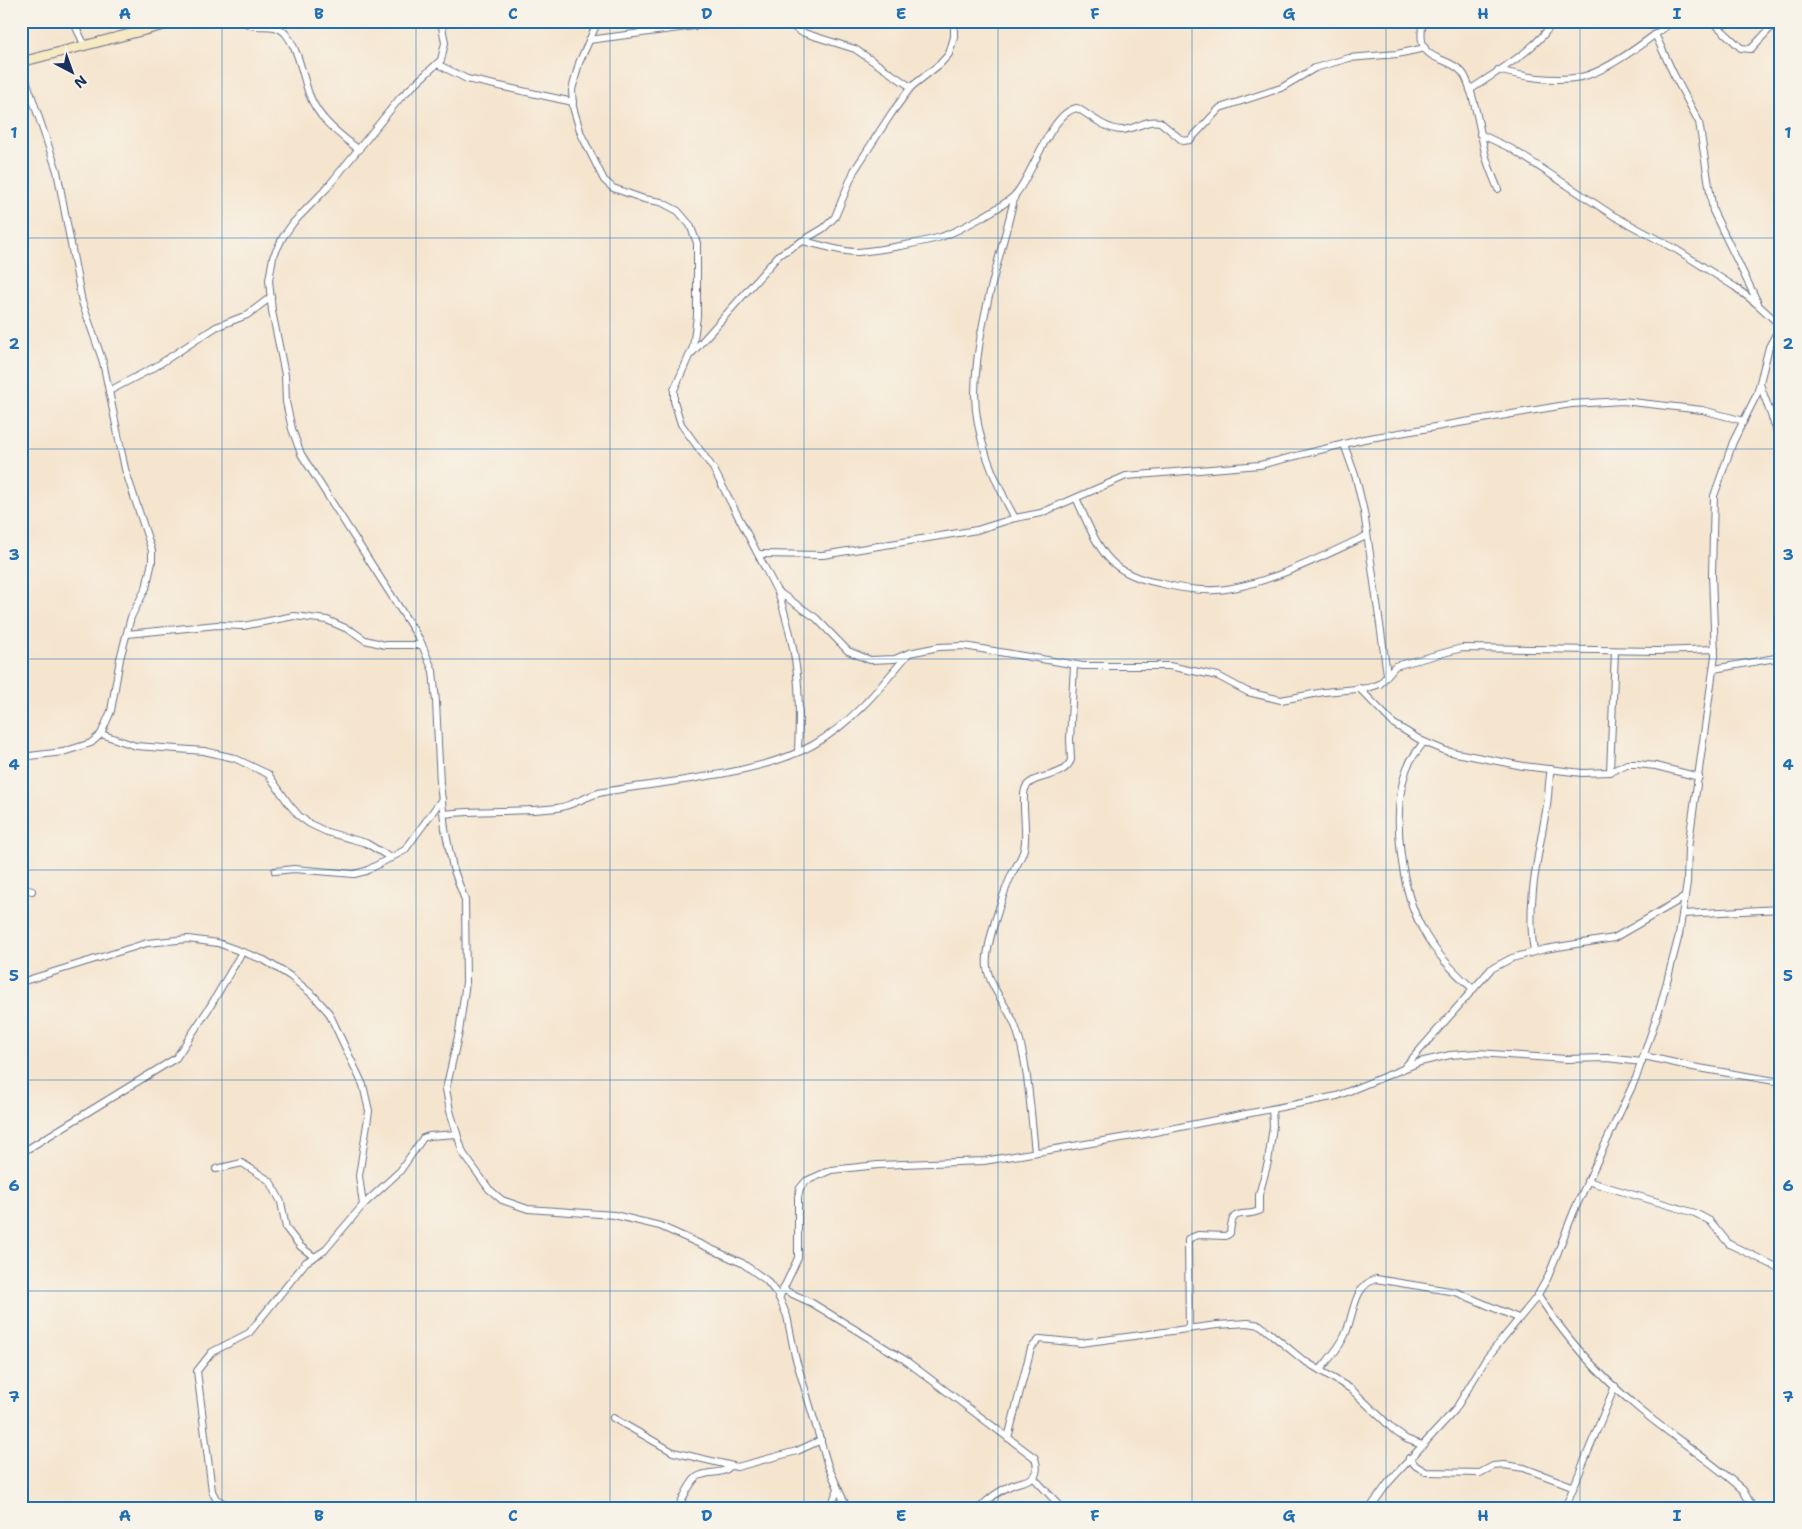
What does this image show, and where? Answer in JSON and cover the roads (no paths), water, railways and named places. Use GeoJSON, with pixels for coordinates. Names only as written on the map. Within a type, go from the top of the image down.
{"type":"FeatureCollection","features":[{"type":"Feature","properties":{"kind":"main road"},"geometry":{"type":"LineString","coordinates":[[21,63],[84,44],[180,21]]}},
{"type":"Feature","properties":{"kind":"street"},"geometry":{"type":"LineString","coordinates":[[73,21],[84,44]]}},
{"type":"Feature","properties":{"kind":"street"},"geometry":{"type":"LineString","coordinates":[[243,21],[249,26],[270,25],[285,33],[294,50],[309,95],[323,120],[359,150]]}},
{"type":"Feature","properties":{"kind":"street"},"geometry":{"type":"LineString","coordinates":[[441,21],[445,44],[444,52],[437,64],[400,98],[359,150],[283,237],[273,257],[269,280],[285,375],[286,402],[292,429],[301,454],[380,574],[422,645],[434,679],[444,814],[453,868],[465,900],[466,982],[459,1032],[446,1089],[457,1134],[463,1153],[474,1170],[489,1189],[502,1200],[528,1209],[614,1215],[660,1226],[742,1263],[766,1280],[779,1298],[787,1316],[795,1356],[820,1440],[847,1508]]}},
{"type":"Feature","properties":{"kind":"street"},"geometry":{"type":"LineString","coordinates":[[598,21],[589,40],[572,90],[581,134],[604,180],[613,188],[628,194],[661,202],[678,211],[690,225],[697,244],[696,316],[690,355],[674,390],[674,401],[682,424],[713,468],[759,554],[777,591],[788,622],[797,662],[801,700],[798,751]]}},
{"type":"Feature","properties":{"kind":"street"},"geometry":{"type":"LineString","coordinates":[[589,40],[732,21]]}},
{"type":"Feature","properties":{"kind":"street"},"geometry":{"type":"LineString","coordinates":[[785,21],[802,32],[855,49],[911,87]]}},
{"type":"Feature","properties":{"kind":"street"},"geometry":{"type":"LineString","coordinates":[[690,355],[718,326],[751,284],[779,255],[824,228],[835,217],[854,171],[911,87],[940,64],[949,54],[954,37],[954,21]]}},
{"type":"Feature","properties":{"kind":"street"},"geometry":{"type":"LineString","coordinates":[[1423,21],[1421,38],[1425,48],[1436,59],[1451,64],[1463,72],[1470,90],[1480,134],[1498,189]]}},
{"type":"Feature","properties":{"kind":"street"},"geometry":{"type":"LineString","coordinates":[[1470,90],[1538,40],[1553,21]]}},
{"type":"Feature","properties":{"kind":"street"},"geometry":{"type":"LineString","coordinates":[[1498,70],[1522,76],[1557,79],[1582,77],[1607,65],[1673,21]]}},
{"type":"Feature","properties":{"kind":"street"},"geometry":{"type":"LineString","coordinates":[[1712,21],[1741,48],[1751,48],[1777,21]]}},
{"type":"Feature","properties":{"kind":"street"},"geometry":{"type":"LineString","coordinates":[[1656,34],[1674,75],[1699,122],[1713,211],[1760,306]]}},
{"type":"Feature","properties":{"kind":"street"},"geometry":{"type":"LineString","coordinates":[[1015,518],[996,482],[979,425],[975,393],[985,312],[1015,195],[1042,145],[1062,116],[1071,109],[1077,108],[1112,128],[1121,130],[1143,123],[1160,122],[1183,141],[1190,140],[1220,108],[1281,88],[1315,68],[1349,58],[1397,54],[1425,48]]}},
{"type":"Feature","properties":{"kind":"street"},"geometry":{"type":"LineString","coordinates":[[21,63],[57,171],[82,302],[103,362],[125,469],[152,551],[152,562],[146,588],[132,616],[111,711],[101,734],[91,743],[63,752],[21,757]]}},
{"type":"Feature","properties":{"kind":"street"},"geometry":{"type":"LineString","coordinates":[[437,64],[467,79],[573,102]]}},
{"type":"Feature","properties":{"kind":"street"},"geometry":{"type":"LineString","coordinates":[[1370,1508],[1409,1458],[1455,1410],[1482,1365],[1538,1295],[1558,1254],[1587,1181],[1643,1059],[1661,1004],[1679,935],[1685,897],[1688,848],[1714,669],[1712,565],[1714,496],[1733,442],[1760,384],[1769,347],[1780,325],[1760,306],[1735,287],[1677,250],[1614,216],[1512,149],[1480,134]]}},
{"type":"Feature","properties":{"kind":"street"},"geometry":{"type":"LineString","coordinates":[[802,241],[857,252],[942,236],[994,209],[1015,195]]}},
{"type":"Feature","properties":{"kind":"street"},"geometry":{"type":"LineString","coordinates":[[109,391],[155,367],[216,327],[247,315],[271,297]]}},
{"type":"Feature","properties":{"kind":"street"},"geometry":{"type":"LineString","coordinates":[[1760,384],[1778,421],[1781,443]]}},
{"type":"Feature","properties":{"kind":"street"},"geometry":{"type":"LineString","coordinates":[[759,554],[823,554],[869,549],[977,530],[1015,518],[1041,513],[1126,476],[1260,465],[1344,444],[1571,404],[1623,402],[1702,410],[1744,421]]}},
{"type":"Feature","properties":{"kind":"street"},"geometry":{"type":"LineString","coordinates":[[1344,444],[1356,478],[1364,512],[1366,536],[1380,613],[1387,674]]}},
{"type":"Feature","properties":{"kind":"street"},"geometry":{"type":"LineString","coordinates":[[1076,498],[1101,549],[1112,562],[1126,573],[1145,580],[1182,589],[1216,590],[1246,584],[1328,554],[1366,536]]}},
{"type":"Feature","properties":{"kind":"street"},"geometry":{"type":"LineString","coordinates":[[777,591],[816,618],[848,651],[870,660],[895,659],[909,653],[939,647],[964,646],[1074,665],[1169,666],[1191,669],[1218,676],[1248,692],[1281,700],[1380,684],[1395,666],[1462,648],[1614,651],[1715,649]]}},
{"type":"Feature","properties":{"kind":"street"},"geometry":{"type":"LineString","coordinates":[[127,634],[217,625],[243,626],[294,616],[328,620],[352,631],[365,640],[378,643],[422,645]]}},
{"type":"Feature","properties":{"kind":"street"},"geometry":{"type":"LineString","coordinates":[[1610,772],[1614,651]]}},
{"type":"Feature","properties":{"kind":"street"},"geometry":{"type":"LineString","coordinates":[[444,814],[475,810],[559,808],[600,793],[739,769],[778,760],[837,730],[860,709],[909,653]]}},
{"type":"Feature","properties":{"kind":"street"},"geometry":{"type":"LineString","coordinates":[[1714,669],[1781,657]]}},
{"type":"Feature","properties":{"kind":"street"},"geometry":{"type":"LineString","coordinates":[[1035,1152],[1025,1069],[1017,1030],[1006,1005],[993,986],[986,967],[987,954],[1007,885],[1024,847],[1024,796],[1026,786],[1061,772],[1071,760],[1070,739],[1074,665]]}},
{"type":"Feature","properties":{"kind":"street"},"geometry":{"type":"LineString","coordinates":[[1359,688],[1394,724],[1424,742],[1446,751],[1582,773],[1610,772],[1626,764],[1637,764],[1656,766],[1699,777]]}},
{"type":"Feature","properties":{"kind":"street"},"geometry":{"type":"LineString","coordinates":[[101,734],[136,746],[204,751],[234,758],[268,774],[289,804],[310,824],[327,832],[366,843],[391,858]]}},
{"type":"Feature","properties":{"kind":"street"},"geometry":{"type":"LineString","coordinates":[[1424,742],[1406,770],[1403,783],[1399,820],[1406,886],[1412,907],[1423,931],[1449,968],[1472,988]]}},
{"type":"Feature","properties":{"kind":"street"},"geometry":{"type":"LineString","coordinates":[[1534,952],[1531,936],[1536,857],[1549,795],[1548,782],[1551,769]]}},
{"type":"Feature","properties":{"kind":"street"},"geometry":{"type":"LineString","coordinates":[[276,870],[294,869],[354,874],[366,871],[406,850],[442,799]]}},
{"type":"Feature","properties":{"kind":"street"},"geometry":{"type":"LineString","coordinates":[[21,888],[32,891]]}},
{"type":"Feature","properties":{"kind":"street"},"geometry":{"type":"LineString","coordinates":[[1403,1068],[1472,988],[1491,969],[1512,958],[1534,952],[1614,938],[1685,897]]}},
{"type":"Feature","properties":{"kind":"street"},"geometry":{"type":"LineString","coordinates":[[1682,914],[1781,909]]}},
{"type":"Feature","properties":{"kind":"street"},"geometry":{"type":"LineString","coordinates":[[21,982],[147,943],[188,939],[218,943],[264,960],[290,976],[314,996],[329,1013],[363,1085],[369,1111],[359,1176],[363,1204]]}},
{"type":"Feature","properties":{"kind":"street"},"geometry":{"type":"LineString","coordinates":[[21,1154],[176,1058],[211,1005],[242,952]]}},
{"type":"Feature","properties":{"kind":"street"},"geometry":{"type":"LineString","coordinates":[[779,1298],[798,1258],[798,1197],[800,1188],[816,1175],[830,1170],[878,1165],[984,1162],[1145,1134],[1337,1096],[1403,1068],[1450,1055],[1478,1053],[1566,1059],[1643,1059],[1781,1082]]}},
{"type":"Feature","properties":{"kind":"street"},"geometry":{"type":"LineString","coordinates":[[1189,1328],[1188,1239],[1198,1234],[1226,1236],[1230,1233],[1232,1218],[1236,1215],[1259,1211],[1259,1195],[1268,1162],[1273,1126],[1272,1109]]}},
{"type":"Feature","properties":{"kind":"street"},"geometry":{"type":"LineString","coordinates":[[233,1508],[216,1499],[212,1491],[197,1371],[212,1352],[249,1333],[301,1268],[324,1251],[363,1204],[400,1171],[423,1138],[457,1134]]}},
{"type":"Feature","properties":{"kind":"street"},"geometry":{"type":"LineString","coordinates":[[216,1169],[242,1163],[270,1181],[281,1202],[286,1228],[300,1246],[314,1257]]}},
{"type":"Feature","properties":{"kind":"street"},"geometry":{"type":"LineString","coordinates":[[1587,1181],[1695,1213],[1710,1221],[1729,1244],[1781,1269]]}},
{"type":"Feature","properties":{"kind":"street"},"geometry":{"type":"LineString","coordinates":[[1320,1370],[1345,1336],[1362,1288],[1368,1281],[1376,1279],[1456,1292],[1518,1318]]}},
{"type":"Feature","properties":{"kind":"street"},"geometry":{"type":"LineString","coordinates":[[784,1290],[812,1304],[905,1360],[1035,1458],[1038,1467],[1028,1482],[1013,1485],[1000,1492],[980,1508]]}},
{"type":"Feature","properties":{"kind":"street"},"geometry":{"type":"LineString","coordinates":[[1538,1295],[1554,1320],[1615,1386],[1638,1408],[1694,1449],[1743,1490],[1753,1508]]}},
{"type":"Feature","properties":{"kind":"street"},"geometry":{"type":"LineString","coordinates":[[1008,1438],[1031,1348],[1040,1340],[1081,1342],[1189,1328],[1248,1323],[1260,1325],[1303,1360],[1351,1389],[1396,1432],[1406,1439],[1422,1445]]}},
{"type":"Feature","properties":{"kind":"street"},"geometry":{"type":"LineString","coordinates":[[1565,1508],[1572,1486],[1615,1386]]}},
{"type":"Feature","properties":{"kind":"street"},"geometry":{"type":"LineString","coordinates":[[613,1418],[673,1452],[737,1467],[797,1451],[820,1440]]}},
{"type":"Feature","properties":{"kind":"street"},"geometry":{"type":"LineString","coordinates":[[1409,1458],[1416,1466],[1426,1472],[1480,1473],[1494,1466],[1504,1465],[1531,1470],[1572,1486]]}},
{"type":"Feature","properties":{"kind":"street"},"geometry":{"type":"LineString","coordinates":[[678,1508],[695,1479],[700,1476],[726,1471],[731,1466]]}},
{"type":"Feature","properties":{"kind":"street"},"geometry":{"type":"LineString","coordinates":[[1033,1477],[1062,1508]]}},
{"type":"Feature","properties":{"kind":"street"},"geometry":{"type":"LineString","coordinates":[[830,1508],[838,1489]]}}]}
